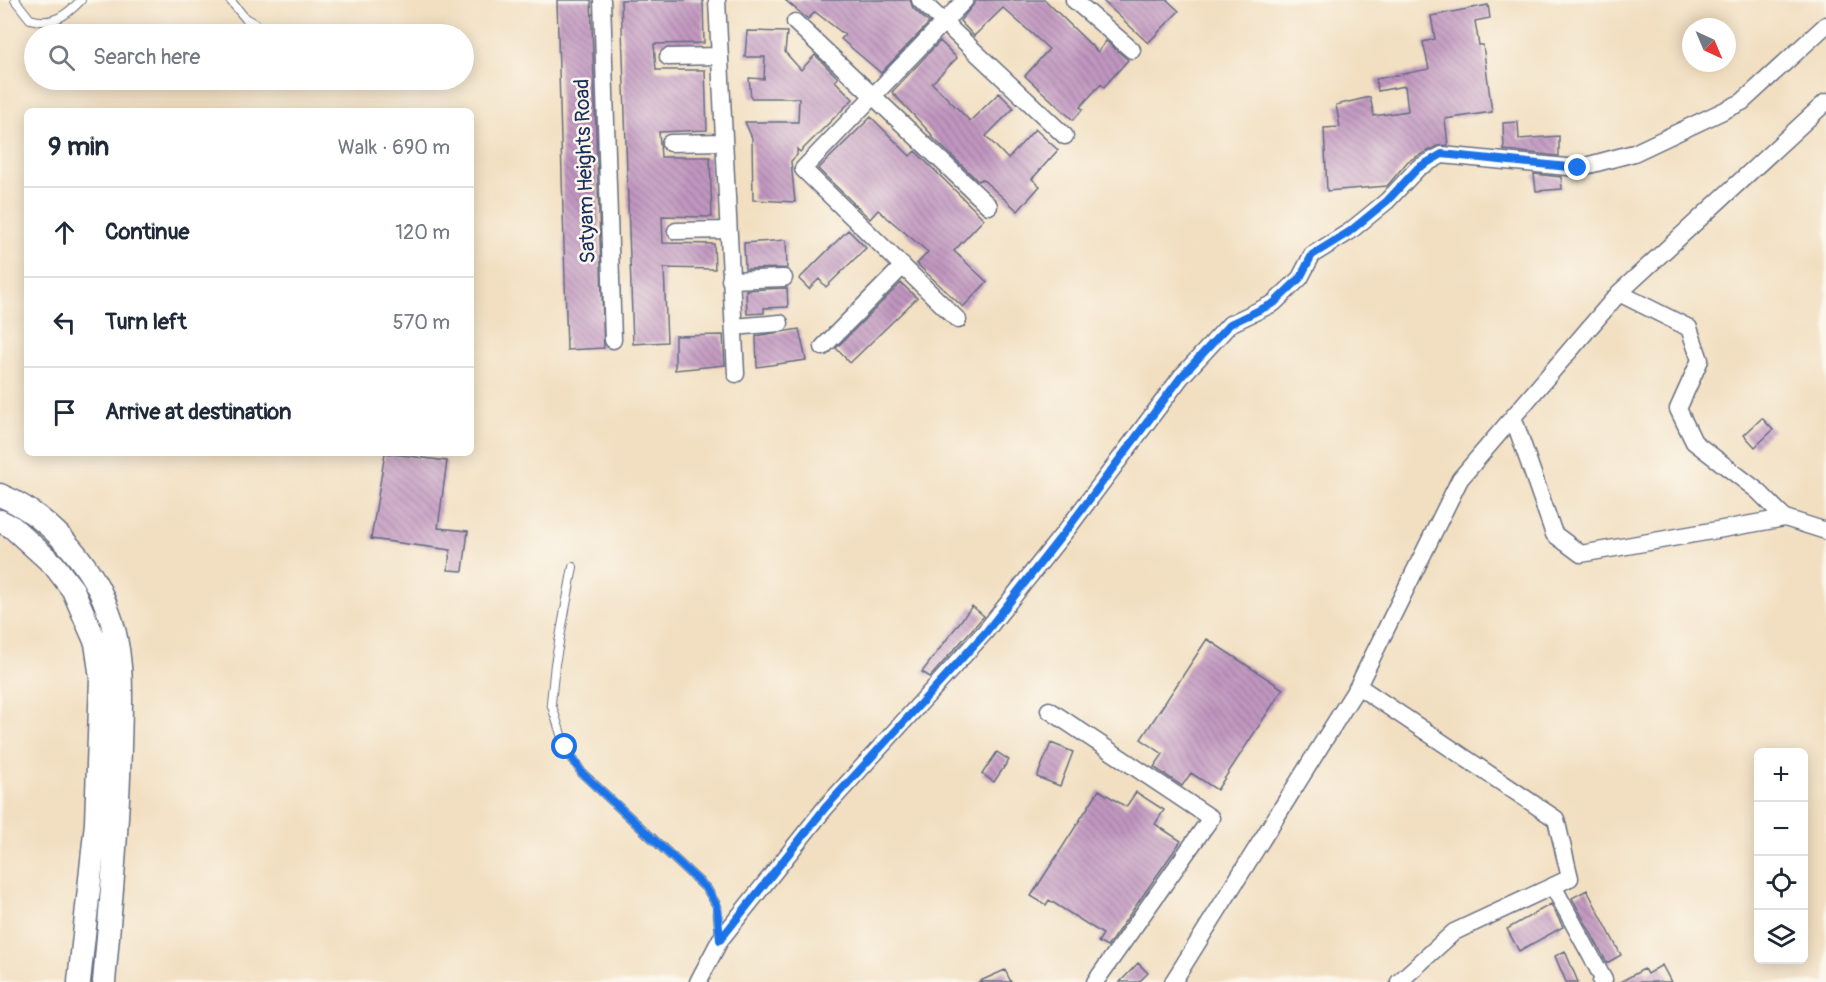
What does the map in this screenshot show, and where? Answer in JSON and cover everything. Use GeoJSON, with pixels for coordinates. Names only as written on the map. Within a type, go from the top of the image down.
{"type":"FeatureCollection","features":[{"type":"Feature","properties":{"kind":"street","name":"Satyam Heights Road"},"geometry":{"type":"LineString","coordinates":[[602,0],[613,340]]}},
{"type":"Feature","properties":{"kind":"street"},"geometry":{"type":"LineString","coordinates":[[717,0],[736,374]]}},
{"type":"Feature","properties":{"kind":"street"},"geometry":{"type":"LineString","coordinates":[[920,0],[1065,136]]}},
{"type":"Feature","properties":{"kind":"street"},"geometry":{"type":"LineString","coordinates":[[958,320],[803,169],[965,0]]}},
{"type":"Feature","properties":{"kind":"street"},"geometry":{"type":"LineString","coordinates":[[1074,0],[1132,50]]}},
{"type":"Feature","properties":{"kind":"street"},"geometry":{"type":"LineString","coordinates":[[795,22],[989,206]]}},
{"type":"Feature","properties":{"kind":"street"},"geometry":{"type":"LineString","coordinates":[[698,982],[720,940],[825,808],[986,632],[1071,524],[1181,377],[1230,324],[1274,303],[1300,278],[1312,255],[1349,232],[1387,201],[1418,168],[1442,154],[1578,168],[1634,153],[1742,102],[1826,25]]}},
{"type":"Feature","properties":{"kind":"street"},"geometry":{"type":"LineString","coordinates":[[668,57],[720,56]]}},
{"type":"Feature","properties":{"kind":"street"},"geometry":{"type":"LineString","coordinates":[[1173,982],[1358,686],[1460,479],[1619,293],[1826,102]]}},
{"type":"Feature","properties":{"kind":"street"},"geometry":{"type":"LineString","coordinates":[[670,143],[724,142]]}},
{"type":"Feature","properties":{"kind":"street"},"geometry":{"type":"LineString","coordinates":[[676,231],[728,230]]}},
{"type":"Feature","properties":{"kind":"street"},"geometry":{"type":"LineString","coordinates":[[824,347],[903,266]]}},
{"type":"Feature","properties":{"kind":"street"},"geometry":{"type":"LineString","coordinates":[[730,280],[784,278]]}},
{"type":"Feature","properties":{"kind":"street"},"geometry":{"type":"LineString","coordinates":[[1619,293],[1689,328],[1700,360],[1678,409],[1694,442],[1758,491],[1785,518],[1826,531]]}},
{"type":"Feature","properties":{"kind":"street"},"geometry":{"type":"LineString","coordinates":[[734,327],[780,323]]}},
{"type":"Feature","properties":{"kind":"street"},"geometry":{"type":"LineString","coordinates":[[1513,417],[1554,534],[1581,554],[1785,518]]}},
{"type":"Feature","properties":{"kind":"street"},"geometry":{"type":"LineString","coordinates":[[0,495],[13,501],[60,536],[88,573],[107,607],[116,639],[122,680],[118,825],[104,982]]}},
{"type":"Feature","properties":{"kind":"street"},"geometry":{"type":"LineString","coordinates":[[0,521],[19,532],[54,565],[73,590],[96,643],[101,678],[96,823],[79,982]]}},
{"type":"Feature","properties":{"kind":"street"},"geometry":{"type":"LineString","coordinates":[[1358,686],[1556,819],[1570,878],[1454,932],[1399,982]]}},
{"type":"Feature","properties":{"kind":"street"},"geometry":{"type":"LineString","coordinates":[[1049,710],[1211,818],[1095,982]]}},
{"type":"Feature","properties":{"kind":"street"},"geometry":{"type":"LineString","coordinates":[[1553,886],[1604,980],[1601,982]]}},
{"type":"Feature","properties":{"kind":"lane"},"geometry":{"type":"LineString","coordinates":[[15,0],[30,19],[48,22],[58,19],[81,0]]}},
{"type":"Feature","properties":{"kind":"lane"},"geometry":{"type":"LineString","coordinates":[[230,0],[245,18],[255,24]]}},
{"type":"Feature","properties":{"kind":"lane"},"geometry":{"type":"LineString","coordinates":[[573,567],[555,664],[551,703],[565,747],[582,773],[707,889],[717,906],[720,940]]}},
{"type":"Feature","properties":{"kind":"building"},"geometry":{"type":"Polygon","coordinates":[[[557,0],[591,0],[604,348],[567,350],[557,0]]]}},
{"type":"Feature","properties":{"kind":"building"},"geometry":{"type":"Polygon","coordinates":[[[621,0],[703,0],[704,43],[654,44],[656,70],[705,70],[707,130],[659,132],[661,157],[710,157],[712,217],[662,216],[663,243],[714,244],[715,269],[664,268],[667,342],[633,344],[621,0]]]}},
{"type":"Feature","properties":{"kind":"building"},"geometry":{"type":"Polygon","coordinates":[[[785,0],[910,0],[913,8],[929,23],[881,73],[841,39],[845,35],[815,12],[808,19],[785,0]]]}},
{"type":"Feature","properties":{"kind":"building"},"geometry":{"type":"Polygon","coordinates":[[[977,0],[1045,0],[1098,52],[1106,41],[1128,60],[1104,87],[1101,84],[1080,107],[1083,109],[1073,120],[1025,76],[1049,49],[1003,8],[974,36],[960,21],[977,0]]]}},
{"type":"Feature","properties":{"kind":"building"},"geometry":{"type":"Polygon","coordinates":[[[1102,0],[1167,0],[1179,11],[1148,43],[1102,0]]]}},
{"type":"Feature","properties":{"kind":"building"},"geometry":{"type":"Polygon","coordinates":[[[1488,5],[1490,18],[1475,21],[1479,45],[1483,45],[1492,112],[1445,119],[1448,145],[1437,146],[1408,161],[1387,186],[1327,191],[1324,128],[1340,127],[1336,105],[1370,97],[1374,116],[1408,111],[1405,86],[1378,91],[1376,79],[1429,69],[1423,42],[1435,39],[1431,16],[1488,5]]]}},
{"type":"Feature","properties":{"kind":"building"},"geometry":{"type":"Polygon","coordinates":[[[747,31],[787,32],[785,52],[801,70],[815,55],[838,78],[835,81],[853,99],[800,152],[797,149],[797,155],[791,161],[795,202],[753,200],[752,138],[745,122],[798,122],[799,98],[751,98],[749,78],[764,79],[765,57],[745,57],[747,31]]]}},
{"type":"Feature","properties":{"kind":"building"},"geometry":{"type":"Polygon","coordinates":[[[940,41],[957,58],[932,83],[970,121],[999,93],[1014,108],[986,136],[1008,159],[1035,129],[1058,150],[1032,179],[1040,186],[1018,211],[982,179],[978,181],[931,136],[892,92],[940,41]]]}},
{"type":"Feature","properties":{"kind":"building"},"geometry":{"type":"Polygon","coordinates":[[[871,117],[910,156],[915,151],[984,219],[954,251],[987,282],[963,307],[917,264],[928,252],[878,210],[870,219],[818,169],[871,117]]]}},
{"type":"Feature","properties":{"kind":"building"},"geometry":{"type":"Polygon","coordinates":[[[1518,122],[1519,139],[1559,136],[1559,156],[1504,150],[1503,123],[1518,122]]]}},
{"type":"Feature","properties":{"kind":"building"},"geometry":{"type":"Polygon","coordinates":[[[1534,174],[1561,177],[1562,189],[1536,191],[1534,174]]]}},
{"type":"Feature","properties":{"kind":"building"},"geometry":{"type":"Polygon","coordinates":[[[848,230],[866,248],[826,287],[819,279],[809,289],[799,279],[848,230]]]}},
{"type":"Feature","properties":{"kind":"building"},"geometry":{"type":"Polygon","coordinates":[[[786,240],[787,268],[745,269],[744,243],[786,240]]]}},
{"type":"Feature","properties":{"kind":"building"},"geometry":{"type":"Polygon","coordinates":[[[901,283],[917,298],[850,363],[836,348],[901,283]]]}},
{"type":"Feature","properties":{"kind":"building"},"geometry":{"type":"Polygon","coordinates":[[[787,288],[788,307],[764,308],[764,313],[747,314],[746,290],[787,288]]]}},
{"type":"Feature","properties":{"kind":"building"},"geometry":{"type":"Polygon","coordinates":[[[799,329],[806,360],[757,367],[756,336],[799,329]]]}},
{"type":"Feature","properties":{"kind":"building"},"geometry":{"type":"Polygon","coordinates":[[[723,335],[725,365],[675,370],[675,336],[723,335]]]}},
{"type":"Feature","properties":{"kind":"building"},"geometry":{"type":"Polygon","coordinates":[[[1762,418],[1773,430],[1755,447],[1744,435],[1762,418]]]}},
{"type":"Feature","properties":{"kind":"building"},"geometry":{"type":"Polygon","coordinates":[[[385,456],[408,456],[447,461],[438,528],[468,531],[463,571],[448,570],[450,550],[371,539],[385,456]]]}},
{"type":"Feature","properties":{"kind":"building"},"geometry":{"type":"Polygon","coordinates":[[[972,606],[984,616],[930,677],[922,672],[972,606]]]}},
{"type":"Feature","properties":{"kind":"building"},"geometry":{"type":"Polygon","coordinates":[[[1207,639],[1283,689],[1217,790],[1191,773],[1182,786],[1154,767],[1163,754],[1141,739],[1207,639]]]}},
{"type":"Feature","properties":{"kind":"building"},"geometry":{"type":"Polygon","coordinates":[[[1051,743],[1073,752],[1060,786],[1037,777],[1051,743]]]}},
{"type":"Feature","properties":{"kind":"building"},"geometry":{"type":"Polygon","coordinates":[[[997,752],[1009,760],[994,782],[982,774],[997,752]]]}},
{"type":"Feature","properties":{"kind":"building"},"geometry":{"type":"Polygon","coordinates":[[[1099,790],[1126,807],[1136,792],[1164,810],[1155,824],[1181,841],[1107,947],[1098,942],[1103,934],[1049,900],[1046,905],[1031,896],[1099,790]]]}},
{"type":"Feature","properties":{"kind":"building"},"geometry":{"type":"Polygon","coordinates":[[[1587,890],[1621,955],[1607,963],[1572,898],[1587,890]]]}},
{"type":"Feature","properties":{"kind":"building"},"geometry":{"type":"Polygon","coordinates":[[[1551,904],[1563,927],[1519,951],[1507,929],[1551,904]]]}},
{"type":"Feature","properties":{"kind":"building"},"geometry":{"type":"Polygon","coordinates":[[[1565,951],[1578,982],[1566,982],[1555,956],[1565,951]]]}},
{"type":"Feature","properties":{"kind":"building"},"geometry":{"type":"Polygon","coordinates":[[[1138,963],[1148,973],[1139,982],[1120,982],[1138,963]]]}},
{"type":"Feature","properties":{"kind":"building"},"geometry":{"type":"Polygon","coordinates":[[[1662,965],[1671,982],[1620,982],[1644,969],[1647,974],[1662,965]]]}},
{"type":"Feature","properties":{"kind":"building"},"geometry":{"type":"Polygon","coordinates":[[[1005,970],[1011,982],[978,982],[1005,970]]]}},
{"type":"Feature","properties":{"kind":"route"},"geometry":{"type":"LineString","coordinates":[[565,747],[582,773],[672,854],[707,889],[717,906],[720,940],[825,808],[986,632],[1071,524],[1181,377],[1230,324],[1274,303],[1300,278],[1312,255],[1349,232],[1387,201],[1418,168],[1442,154],[1500,158],[1578,168]]}}]}
